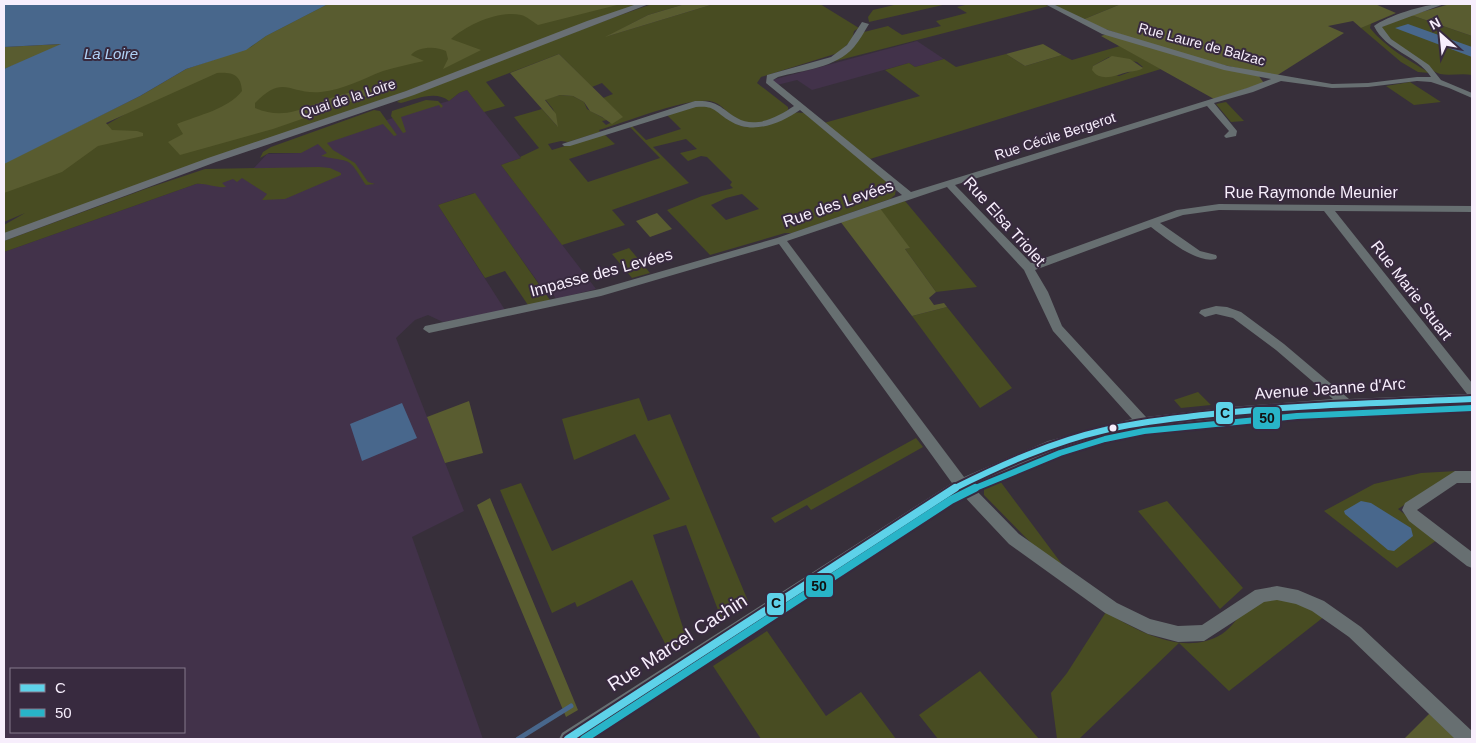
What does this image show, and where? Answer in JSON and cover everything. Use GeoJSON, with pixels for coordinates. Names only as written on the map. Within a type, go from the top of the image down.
{"type":"FeatureCollection","features":[{"type":"Feature","properties":{"kind":"main road","name":"Quai de la Loire"},"geometry":{"type":"LineString","coordinates":[[4,237],[100,202],[312,132],[590,23],[645,4]]}},
{"type":"Feature","properties":{"kind":"street","name":"Rue Laure de Balzac"},"geometry":{"type":"LineString","coordinates":[[1048,4],[1094,27],[1115,35],[1222,66],[1280,78],[1344,86],[1417,79],[1437,81],[1472,96]]}},
{"type":"Feature","properties":{"kind":"street"},"geometry":{"type":"LineString","coordinates":[[1437,81],[1434,73],[1394,44],[1380,31],[1378,26],[1413,11],[1440,4]]}},
{"type":"Feature","properties":{"kind":"street","name":"Rue des Levées"},"geometry":{"type":"LineString","coordinates":[[865,24],[851,46],[839,56],[780,74],[770,78],[771,83],[909,196]]}},
{"type":"Feature","properties":{"kind":"street","name":"Rue Cécile Bergerot"},"geometry":{"type":"LineString","coordinates":[[909,196],[1270,84],[1280,78]]}},
{"type":"Feature","properties":{"kind":"street"},"geometry":{"type":"LineString","coordinates":[[1209,103],[1233,131],[1233,134],[1228,136]]}},
{"type":"Feature","properties":{"kind":"street"},"geometry":{"type":"LineString","coordinates":[[567,144],[695,104],[716,104],[738,122],[750,125],[782,116],[799,107]]}},
{"type":"Feature","properties":{"kind":"street","name":"Rue Elsa Triolet"},"geometry":{"type":"LineString","coordinates":[[949,184],[1029,268],[1042,292],[1057,328],[1143,423]]}},
{"type":"Feature","properties":{"kind":"street","name":"Rue des Levées"},"geometry":{"type":"LineString","coordinates":[[909,196],[781,240],[961,484],[1014,539],[1111,608],[1148,626],[1178,634],[1204,633],[1261,595],[1277,593],[1298,597],[1318,606],[1355,632],[1468,739]]}},
{"type":"Feature","properties":{"kind":"street","name":"Rue Raymonde Meunier"},"geometry":{"type":"LineString","coordinates":[[1029,268],[1181,212],[1207,208],[1472,209]]}},
{"type":"Feature","properties":{"kind":"street","name":"Rue Marie Stuart"},"geometry":{"type":"LineString","coordinates":[[1327,208],[1472,392]]}},
{"type":"Feature","properties":{"kind":"street"},"geometry":{"type":"LineString","coordinates":[[1152,223],[1196,253],[1212,257]]}},
{"type":"Feature","properties":{"kind":"street","name":"Impasse des Levées"},"geometry":{"type":"LineString","coordinates":[[429,329],[601,292],[682,266],[781,240]]}},
{"type":"Feature","properties":{"kind":"street"},"geometry":{"type":"LineString","coordinates":[[1205,313],[1216,310],[1227,311],[1237,315],[1274,342],[1347,404]]}},
{"type":"Feature","properties":{"kind":"street","name":"Avenue Jeanne d'Arc"},"geometry":{"type":"LineString","coordinates":[[961,484],[1053,444],[1113,428],[1143,423],[1230,412],[1347,404],[1472,399]]}},
{"type":"Feature","properties":{"kind":"street"},"geometry":{"type":"LineString","coordinates":[[1472,477],[1455,477],[1410,507],[1409,510],[1414,517],[1472,562]]}},
{"type":"Feature","properties":{"kind":"street","name":"Rue Marcel Cachin"},"geometry":{"type":"LineString","coordinates":[[568,739],[961,484]]}},
{"type":"Feature","properties":{"kind":"shaded area"},"geometry":{"type":"Polygon","coordinates":[[[917,41],[944,59],[915,67],[909,63],[812,90],[797,80],[777,85],[772,80],[917,41]]]}},
{"type":"Feature","properties":{"kind":"shaded area"},"geometry":{"type":"Polygon","coordinates":[[[467,90],[521,158],[501,165],[596,289],[556,299],[553,294],[548,296],[474,193],[438,205],[505,310],[443,322],[428,315],[415,320],[396,338],[464,511],[412,537],[483,739],[4,739],[4,252],[196,184],[222,181],[253,169],[267,154],[301,153],[303,149],[416,110],[449,101],[459,93],[467,90]]]}},
{"type":"Feature","properties":{"kind":"green space"},"geometry":{"type":"Polygon","coordinates":[[[315,4],[640,4],[448,77],[194,164],[4,234],[4,225],[25,213],[4,222],[4,184],[315,4]]]}},
{"type":"Feature","properties":{"kind":"green space"},"geometry":{"type":"Polygon","coordinates":[[[328,4],[621,4],[538,25],[523,16],[512,14],[483,20],[451,39],[481,50],[443,69],[448,59],[446,51],[438,48],[423,48],[411,55],[424,61],[383,71],[337,89],[310,92],[287,87],[273,89],[255,103],[255,108],[268,112],[290,112],[344,94],[394,87],[273,129],[180,155],[168,142],[183,134],[177,124],[221,107],[242,91],[238,78],[228,73],[217,73],[106,123],[112,130],[137,131],[143,133],[143,136],[98,146],[62,172],[4,193],[4,164],[6,162],[140,96],[186,69],[251,47],[266,36],[328,4]]]}},
{"type":"Feature","properties":{"kind":"green space"},"geometry":{"type":"Polygon","coordinates":[[[652,4],[685,4],[648,15],[608,36],[714,4],[820,4],[859,28],[854,31],[852,40],[838,53],[761,77],[757,83],[788,107],[788,110],[771,120],[757,123],[744,122],[734,118],[714,102],[699,101],[655,111],[568,142],[561,141],[548,144],[552,150],[604,134],[615,144],[569,159],[588,182],[660,158],[629,126],[631,125],[646,140],[681,129],[666,114],[687,107],[703,105],[713,108],[737,124],[749,127],[763,125],[797,112],[804,113],[896,188],[895,195],[890,199],[792,233],[785,233],[710,255],[667,210],[702,196],[733,188],[730,185],[732,182],[707,157],[701,156],[688,161],[680,153],[697,149],[686,139],[653,147],[689,183],[612,210],[625,225],[562,245],[501,165],[521,158],[539,148],[514,117],[542,109],[557,126],[553,109],[545,99],[560,95],[573,96],[584,102],[587,109],[607,120],[602,121],[606,125],[622,117],[603,98],[613,94],[602,83],[592,87],[559,54],[486,82],[505,106],[484,112],[467,90],[459,93],[449,101],[438,96],[432,96],[401,103],[397,102],[652,4]],[[742,194],[726,198],[711,205],[726,220],[759,209],[742,194]]]}},
{"type":"Feature","properties":{"kind":"green space"},"geometry":{"type":"Polygon","coordinates":[[[685,4],[714,4],[605,37],[648,15],[685,4]]]}},
{"type":"Feature","properties":{"kind":"green space"},"geometry":{"type":"Polygon","coordinates":[[[898,4],[947,4],[869,22],[868,17],[873,10],[898,4]]]}},
{"type":"Feature","properties":{"kind":"green space"},"geometry":{"type":"Polygon","coordinates":[[[969,4],[1043,4],[1049,6],[828,63],[864,32],[888,26],[902,35],[941,26],[936,21],[967,13],[957,7],[969,4]]]}},
{"type":"Feature","properties":{"kind":"green space"},"geometry":{"type":"Polygon","coordinates":[[[1049,4],[1121,4],[1082,20],[1049,4]]]}},
{"type":"Feature","properties":{"kind":"green space"},"geometry":{"type":"Polygon","coordinates":[[[1121,4],[1375,4],[1396,13],[1361,28],[1353,21],[1328,26],[1344,33],[1276,76],[1178,53],[1082,20],[1121,4]]]}},
{"type":"Feature","properties":{"kind":"green space"},"geometry":{"type":"Polygon","coordinates":[[[1450,4],[1472,4],[1472,36],[1411,15],[1450,4]]]}},
{"type":"Feature","properties":{"kind":"green space"},"geometry":{"type":"Polygon","coordinates":[[[1411,15],[1472,36],[1472,75],[1444,75],[1434,72],[1399,45],[1381,27],[1411,15]]]}},
{"type":"Feature","properties":{"kind":"green space"},"geometry":{"type":"Polygon","coordinates":[[[1371,23],[1370,28],[1383,41],[1430,73],[1418,72],[1401,62],[1361,28],[1371,23]]]}},
{"type":"Feature","properties":{"kind":"green space"},"geometry":{"type":"Polygon","coordinates":[[[1107,34],[1258,75],[1264,83],[1214,99],[1101,36],[1107,34]]]}},
{"type":"Feature","properties":{"kind":"green space"},"geometry":{"type":"Polygon","coordinates":[[[62,44],[28,60],[4,69],[4,47],[62,44]]]}},
{"type":"Feature","properties":{"kind":"green space"},"geometry":{"type":"Polygon","coordinates":[[[1043,44],[1062,55],[1025,66],[1006,54],[1043,44]]]}},
{"type":"Feature","properties":{"kind":"green space"},"geometry":{"type":"Polygon","coordinates":[[[1120,46],[1161,69],[870,159],[824,123],[920,96],[885,70],[909,63],[915,67],[944,59],[956,67],[1006,54],[1025,66],[1062,55],[1072,60],[1120,46]],[[1109,57],[1093,66],[1119,76],[1143,67],[1137,62],[1109,57]]]}},
{"type":"Feature","properties":{"kind":"green space"},"geometry":{"type":"Polygon","coordinates":[[[559,54],[623,117],[612,124],[590,111],[584,102],[573,96],[560,95],[545,100],[556,114],[558,127],[510,73],[559,54]]]}},
{"type":"Feature","properties":{"kind":"green space"},"geometry":{"type":"Polygon","coordinates":[[[1112,56],[1130,59],[1143,68],[1109,77],[1100,76],[1092,70],[1093,66],[1112,56]]]}},
{"type":"Feature","properties":{"kind":"green space"},"geometry":{"type":"Polygon","coordinates":[[[1410,82],[1441,102],[1414,105],[1386,86],[1410,82]]]}},
{"type":"Feature","properties":{"kind":"green space"},"geometry":{"type":"Polygon","coordinates":[[[426,100],[438,101],[443,106],[441,108],[439,105],[401,117],[406,132],[403,133],[391,116],[392,111],[426,100]]]}},
{"type":"Feature","properties":{"kind":"green space"},"geometry":{"type":"Polygon","coordinates":[[[1226,102],[1244,121],[1231,122],[1216,104],[1226,102]]]}},
{"type":"Feature","properties":{"kind":"green space"},"geometry":{"type":"Polygon","coordinates":[[[374,110],[380,111],[397,135],[394,136],[383,124],[327,143],[333,150],[355,163],[368,182],[375,184],[366,185],[349,162],[321,156],[327,153],[318,144],[301,153],[269,153],[260,158],[263,152],[271,147],[374,110]]]}},
{"type":"Feature","properties":{"kind":"green space"},"geometry":{"type":"Polygon","coordinates":[[[330,168],[341,173],[341,175],[285,199],[262,200],[267,194],[242,178],[237,182],[233,179],[222,183],[226,187],[196,184],[4,252],[4,241],[205,169],[330,168]]]}},
{"type":"Feature","properties":{"kind":"green space"},"geometry":{"type":"Polygon","coordinates":[[[475,193],[552,303],[530,308],[505,271],[485,278],[438,205],[475,193]]]}},
{"type":"Feature","properties":{"kind":"green space"},"geometry":{"type":"Polygon","coordinates":[[[905,201],[977,287],[936,292],[905,249],[909,248],[879,208],[905,201]]]}},
{"type":"Feature","properties":{"kind":"green space"},"geometry":{"type":"Polygon","coordinates":[[[879,207],[910,248],[905,249],[936,292],[929,298],[934,305],[944,303],[947,307],[912,316],[840,221],[879,207]]]}},
{"type":"Feature","properties":{"kind":"green space"},"geometry":{"type":"Polygon","coordinates":[[[657,213],[672,229],[650,237],[636,221],[657,213]]]}},
{"type":"Feature","properties":{"kind":"green space"},"geometry":{"type":"Polygon","coordinates":[[[629,248],[650,273],[632,278],[612,254],[629,248]]]}},
{"type":"Feature","properties":{"kind":"green space"},"geometry":{"type":"Polygon","coordinates":[[[947,307],[1012,388],[980,408],[912,316],[947,307]]]}},
{"type":"Feature","properties":{"kind":"green space"},"geometry":{"type":"Polygon","coordinates":[[[1198,392],[1211,405],[1181,408],[1174,400],[1198,392]]]}},
{"type":"Feature","properties":{"kind":"green space"},"geometry":{"type":"Polygon","coordinates":[[[639,398],[648,421],[670,414],[748,601],[721,618],[686,525],[653,535],[687,640],[669,651],[632,580],[577,607],[575,602],[552,613],[500,490],[521,483],[552,551],[670,499],[635,434],[574,460],[562,419],[639,398]]]}},
{"type":"Feature","properties":{"kind":"green space"},"geometry":{"type":"Polygon","coordinates":[[[469,401],[483,453],[445,463],[427,417],[469,401]]]}},
{"type":"Feature","properties":{"kind":"green space"},"geometry":{"type":"Polygon","coordinates":[[[916,438],[923,447],[811,510],[807,505],[775,523],[771,518],[916,438]]]}},
{"type":"Feature","properties":{"kind":"green space"},"geometry":{"type":"Polygon","coordinates":[[[1457,471],[1398,509],[1437,540],[1397,568],[1324,511],[1374,484],[1421,473],[1457,471]]]}},
{"type":"Feature","properties":{"kind":"green space"},"geometry":{"type":"Polygon","coordinates":[[[1000,481],[1064,567],[1035,547],[984,495],[984,489],[1000,481]]]}},
{"type":"Feature","properties":{"kind":"green space"},"geometry":{"type":"Polygon","coordinates":[[[490,498],[578,710],[566,717],[477,505],[490,498]]]}},
{"type":"Feature","properties":{"kind":"green space"},"geometry":{"type":"Polygon","coordinates":[[[1167,501],[1243,588],[1220,609],[1138,511],[1167,501]]]}},
{"type":"Feature","properties":{"kind":"green space"},"geometry":{"type":"Polygon","coordinates":[[[1282,596],[1325,616],[1229,691],[1179,643],[1079,739],[1057,739],[1051,693],[1067,673],[1106,612],[1147,634],[1178,642],[1193,643],[1208,640],[1222,634],[1252,605],[1282,596]]]}},
{"type":"Feature","properties":{"kind":"green space"},"geometry":{"type":"Polygon","coordinates":[[[767,631],[826,716],[861,692],[896,739],[761,739],[713,666],[767,631]]]}},
{"type":"Feature","properties":{"kind":"green space"},"geometry":{"type":"Polygon","coordinates":[[[980,671],[1039,739],[938,739],[919,715],[980,671]]]}},
{"type":"Feature","properties":{"kind":"green space"},"geometry":{"type":"Polygon","coordinates":[[[1431,712],[1459,739],[1404,739],[1431,712]]]}},
{"type":"Feature","properties":{"kind":"water","name":"La Loire"},"geometry":{"type":"Polygon","coordinates":[[[4,4],[328,4],[266,36],[246,50],[186,69],[140,96],[4,164],[4,69],[61,44],[4,47],[4,4]]]}},
{"type":"Feature","properties":{"kind":"water"},"geometry":{"type":"Polygon","coordinates":[[[1408,24],[1472,47],[1472,57],[1395,28],[1408,24]]]}},
{"type":"Feature","properties":{"kind":"water"},"geometry":{"type":"Polygon","coordinates":[[[402,403],[417,438],[362,461],[350,424],[402,403]]]}},
{"type":"Feature","properties":{"kind":"water"},"geometry":{"type":"Polygon","coordinates":[[[1361,501],[1371,503],[1411,528],[1413,536],[1394,551],[1388,550],[1345,514],[1344,511],[1361,501]]]}},
{"type":"Feature","properties":{"kind":"waterway"},"geometry":{"type":"LineString","coordinates":[[518,739],[571,706]]}},
{"type":"Feature","properties":{"kind":"transit line","name":"C"},"geometry":{"type":"LineString","coordinates":[[568,739],[947,492],[1012,461],[1058,443],[1104,430],[1136,424],[1223,413],[1365,403],[1472,399]]}},
{"type":"Feature","properties":{"kind":"transit line","name":"50"},"geometry":{"type":"LineString","coordinates":[[584,739],[951,500],[994,479],[1038,461],[1082,445],[1152,430],[1297,416],[1472,408]]}}]}
